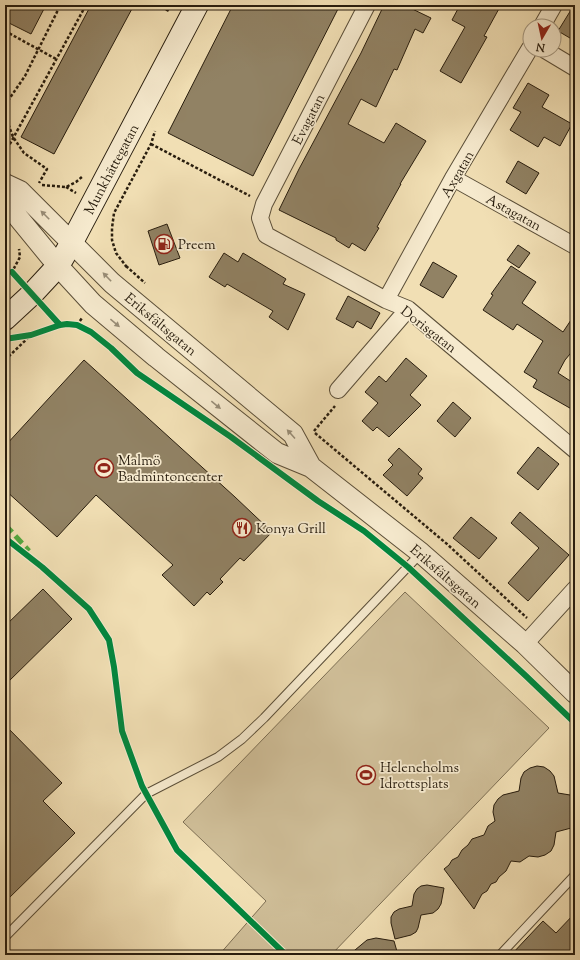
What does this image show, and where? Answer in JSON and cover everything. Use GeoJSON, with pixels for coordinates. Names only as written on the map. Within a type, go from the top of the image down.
{"type":"FeatureCollection","features":[{"type":"Feature","properties":{"kind":"main road","name":"Munkhättegatan"},"geometry":{"type":"LineString","coordinates":[[5,320],[58,266],[197,5]]}},
{"type":"Feature","properties":{"kind":"street","name":"Evagatan"},"geometry":{"type":"LineString","coordinates":[[266,235],[260,218],[264,204],[367,5]]}},
{"type":"Feature","properties":{"kind":"street"},"geometry":{"type":"LineString","coordinates":[[547,18],[554,5]]}},
{"type":"Feature","properties":{"kind":"street","name":"Axgatan"},"geometry":{"type":"LineString","coordinates":[[386,300],[454,178],[524,58]]}},
{"type":"Feature","properties":{"kind":"street"},"geometry":{"type":"LineString","coordinates":[[558,58],[575,68]]}},
{"type":"Feature","properties":{"kind":"street","name":"Astagatan"},"geometry":{"type":"LineString","coordinates":[[454,178],[575,246]]}},
{"type":"Feature","properties":{"kind":"street","name":"Eriksfältsgatan"},"geometry":{"type":"LineString","coordinates":[[5,184],[20,191],[112,282],[293,434],[312,467]]}},
{"type":"Feature","properties":{"kind":"street","name":"Eriksfältsgatan"},"geometry":{"type":"LineString","coordinates":[[5,199],[8,205],[58,266],[93,304],[156,357],[277,453],[312,467],[420,553],[524,644],[575,693]]}},
{"type":"Feature","properties":{"kind":"street","name":"Dorisgatan"},"geometry":{"type":"LineString","coordinates":[[266,235],[386,300],[408,309],[575,450]]}},
{"type":"Feature","properties":{"kind":"street"},"geometry":{"type":"LineString","coordinates":[[338,390],[408,309]]}},
{"type":"Feature","properties":{"kind":"street"},"geometry":{"type":"LineString","coordinates":[[524,644],[575,589]]}},
{"type":"Feature","properties":{"kind":"lane"},"geometry":{"type":"LineString","coordinates":[[5,937],[146,794],[218,757],[264,718],[420,553]]}},
{"type":"Feature","properties":{"kind":"lane"},"geometry":{"type":"LineString","coordinates":[[500,955],[575,875]]}},
{"type":"Feature","properties":{"kind":"path"},"geometry":{"type":"LineString","coordinates":[[5,105],[25,76],[57,12],[58,5]]}},
{"type":"Feature","properties":{"kind":"path"},"geometry":{"type":"LineString","coordinates":[[5,153],[86,5]]}},
{"type":"Feature","properties":{"kind":"path"},"geometry":{"type":"LineString","coordinates":[[157,5],[169,11],[172,5]]}},
{"type":"Feature","properties":{"kind":"path"},"geometry":{"type":"LineString","coordinates":[[5,31],[56,59]]}},
{"type":"Feature","properties":{"kind":"path"},"geometry":{"type":"LineString","coordinates":[[5,114],[13,138],[24,153],[47,169],[38,184],[66,188],[86,174]]}},
{"type":"Feature","properties":{"kind":"path"},"geometry":{"type":"LineString","coordinates":[[148,286],[126,266],[116,253],[112,240],[112,228],[114,213],[151,144],[157,125]]}},
{"type":"Feature","properties":{"kind":"path"},"geometry":{"type":"LineString","coordinates":[[151,144],[264,204]]}},
{"type":"Feature","properties":{"kind":"path"},"geometry":{"type":"LineString","coordinates":[[5,281],[20,257],[18,243]]}},
{"type":"Feature","properties":{"kind":"path"},"geometry":{"type":"LineString","coordinates":[[112,282],[126,266]]}},
{"type":"Feature","properties":{"kind":"path"},"geometry":{"type":"LineString","coordinates":[[12,272],[32,294]]}},
{"type":"Feature","properties":{"kind":"path"},"geometry":{"type":"LineString","coordinates":[[77,325],[93,304]]}},
{"type":"Feature","properties":{"kind":"path"},"geometry":{"type":"LineString","coordinates":[[18,337],[38,333]]}},
{"type":"Feature","properties":{"kind":"path"},"geometry":{"type":"LineString","coordinates":[[5,360],[31,335]]}},
{"type":"Feature","properties":{"kind":"path"},"geometry":{"type":"LineString","coordinates":[[338,390],[338,403],[314,431],[447,544],[539,628]]}},
{"type":"Feature","properties":{"kind":"shaded area","name":"Heleneholms Idrottsplats"},"geometry":{"type":"Polygon","coordinates":[[[405,592],[549,728],[331,955],[219,955],[266,901],[183,822],[405,592]]]}},
{"type":"Feature","properties":{"kind":"building"},"geometry":{"type":"Polygon","coordinates":[[[5,5],[46,5],[31,34],[5,21],[5,5]]]}},
{"type":"Feature","properties":{"kind":"building"},"geometry":{"type":"Polygon","coordinates":[[[91,5],[134,5],[54,154],[21,137],[91,5]]]}},
{"type":"Feature","properties":{"kind":"building"},"geometry":{"type":"Polygon","coordinates":[[[233,5],[340,5],[253,176],[168,133],[233,5]]]}},
{"type":"Feature","properties":{"kind":"building"},"geometry":{"type":"Polygon","coordinates":[[[384,5],[404,5],[431,18],[423,33],[415,29],[397,70],[394,69],[376,107],[361,99],[348,124],[384,143],[396,123],[426,141],[400,184],[377,227],[379,228],[365,251],[352,243],[349,248],[336,240],[336,238],[279,210],[299,169],[361,53],[384,5]]]}},
{"type":"Feature","properties":{"kind":"building"},"geometry":{"type":"Polygon","coordinates":[[[460,5],[501,5],[484,36],[487,37],[461,83],[440,71],[465,27],[452,20],[460,5]]]}},
{"type":"Feature","properties":{"kind":"building"},"geometry":{"type":"Polygon","coordinates":[[[575,5],[575,41],[562,33],[562,24],[575,5]]]}},
{"type":"Feature","properties":{"kind":"building"},"geometry":{"type":"Polygon","coordinates":[[[528,83],[549,95],[542,107],[572,124],[560,146],[544,137],[538,147],[510,130],[521,112],[513,108],[528,83]]]}},
{"type":"Feature","properties":{"kind":"building"},"geometry":{"type":"Polygon","coordinates":[[[518,161],[539,173],[526,194],[506,182],[518,161]]]}},
{"type":"Feature","properties":{"kind":"building"},"geometry":{"type":"Polygon","coordinates":[[[167,224],[180,258],[159,265],[148,231],[167,224]]]}},
{"type":"Feature","properties":{"kind":"building"},"geometry":{"type":"Polygon","coordinates":[[[518,245],[530,253],[519,268],[507,260],[518,245]]]}},
{"type":"Feature","properties":{"kind":"building"},"geometry":{"type":"Polygon","coordinates":[[[224,253],[238,262],[243,253],[286,279],[283,284],[305,294],[288,330],[269,317],[273,311],[227,284],[225,287],[209,277],[224,253]]]}},
{"type":"Feature","properties":{"kind":"building"},"geometry":{"type":"Polygon","coordinates":[[[433,262],[457,276],[443,298],[420,285],[433,262]]]}},
{"type":"Feature","properties":{"kind":"building"},"geometry":{"type":"Polygon","coordinates":[[[511,266],[536,282],[522,303],[563,332],[575,314],[575,348],[565,360],[558,373],[575,384],[575,411],[533,387],[537,380],[524,372],[543,341],[517,324],[513,330],[483,310],[493,295],[491,294],[511,266]]]}},
{"type":"Feature","properties":{"kind":"building"},"geometry":{"type":"Polygon","coordinates":[[[348,296],[380,313],[371,329],[357,321],[353,328],[336,319],[348,296]]]}},
{"type":"Feature","properties":{"kind":"building"},"geometry":{"type":"Polygon","coordinates":[[[406,358],[427,376],[410,395],[421,405],[389,437],[377,427],[373,431],[362,421],[378,403],[365,392],[379,376],[386,382],[406,358]]]}},
{"type":"Feature","properties":{"kind":"building","name":"Malmö Badmintoncenter"},"geometry":{"type":"Polygon","coordinates":[[[84,360],[272,532],[244,561],[240,558],[220,579],[223,582],[210,595],[207,592],[194,606],[162,575],[173,565],[96,495],[57,537],[5,490],[5,446],[84,360]]]}},
{"type":"Feature","properties":{"kind":"building"},"geometry":{"type":"Polygon","coordinates":[[[453,402],[471,418],[455,437],[437,421],[453,402]]]}},
{"type":"Feature","properties":{"kind":"building"},"geometry":{"type":"Polygon","coordinates":[[[538,447],[559,464],[538,490],[517,473],[538,447]]]}},
{"type":"Feature","properties":{"kind":"building"},"geometry":{"type":"Polygon","coordinates":[[[399,448],[422,469],[418,474],[423,478],[407,496],[383,475],[393,465],[388,460],[399,448]]]}},
{"type":"Feature","properties":{"kind":"building"},"geometry":{"type":"Polygon","coordinates":[[[520,512],[569,555],[528,601],[508,583],[539,548],[511,523],[520,512]]]}},
{"type":"Feature","properties":{"kind":"building"},"geometry":{"type":"Polygon","coordinates":[[[471,517],[497,538],[479,559],[453,538],[471,517]]]}},
{"type":"Feature","properties":{"kind":"building"},"geometry":{"type":"Polygon","coordinates":[[[43,589],[72,619],[5,685],[5,626],[43,589]]]}},
{"type":"Feature","properties":{"kind":"building"},"geometry":{"type":"Polygon","coordinates":[[[5,725],[62,783],[43,801],[75,833],[5,902],[5,725]]]}},
{"type":"Feature","properties":{"kind":"building"},"geometry":{"type":"Polygon","coordinates":[[[537,766],[544,767],[554,776],[558,793],[570,795],[575,798],[575,827],[556,832],[554,845],[551,851],[545,855],[538,857],[529,856],[520,862],[511,861],[506,871],[496,882],[491,884],[487,891],[482,894],[474,909],[444,869],[452,860],[458,857],[472,839],[484,835],[488,826],[495,821],[493,812],[494,805],[498,799],[503,795],[519,791],[521,778],[524,772],[537,766]]]}},
{"type":"Feature","properties":{"kind":"building"},"geometry":{"type":"Polygon","coordinates":[[[427,885],[444,888],[441,904],[433,913],[421,915],[416,932],[411,935],[395,939],[391,917],[394,912],[399,909],[412,906],[414,894],[417,889],[421,886],[427,885]]]}},
{"type":"Feature","properties":{"kind":"building"},"geometry":{"type":"Polygon","coordinates":[[[575,913],[575,955],[511,955],[543,921],[556,933],[575,913]]]}},
{"type":"Feature","properties":{"kind":"building"},"geometry":{"type":"Polygon","coordinates":[[[376,938],[394,941],[398,955],[349,955],[367,940],[376,938]]]}},
{"type":"Feature","properties":{"kind":"marked path"},"geometry":{"type":"LineString","coordinates":[[5,525],[29,551]]}},
{"type":"Feature","properties":{"kind":"cycle path"},"geometry":{"type":"LineString","coordinates":[[12,272],[60,325]]}},
{"type":"Feature","properties":{"kind":"cycle path"},"geometry":{"type":"LineString","coordinates":[[5,339],[31,335],[67,324],[77,325],[91,332],[111,348],[137,373],[231,437],[318,501],[364,531],[408,567],[575,723]]}},
{"type":"Feature","properties":{"kind":"cycle path"},"geometry":{"type":"LineString","coordinates":[[5,538],[42,567],[89,609],[109,640],[122,731],[142,786],[177,850],[286,955]]}},
{"type":"Feature","properties":{"kind":"place","name":"Preem"},"geometry":{"type":"Point","coordinates":[164,244]}},
{"type":"Feature","properties":{"kind":"place","name":"Malmö Badmintoncenter"},"geometry":{"type":"Point","coordinates":[104,468]}},
{"type":"Feature","properties":{"kind":"place","name":"Konya Grill"},"geometry":{"type":"Point","coordinates":[242,528]}},
{"type":"Feature","properties":{"kind":"place","name":"Heleneholms Idrottsplats"},"geometry":{"type":"Point","coordinates":[366,775]}}]}
